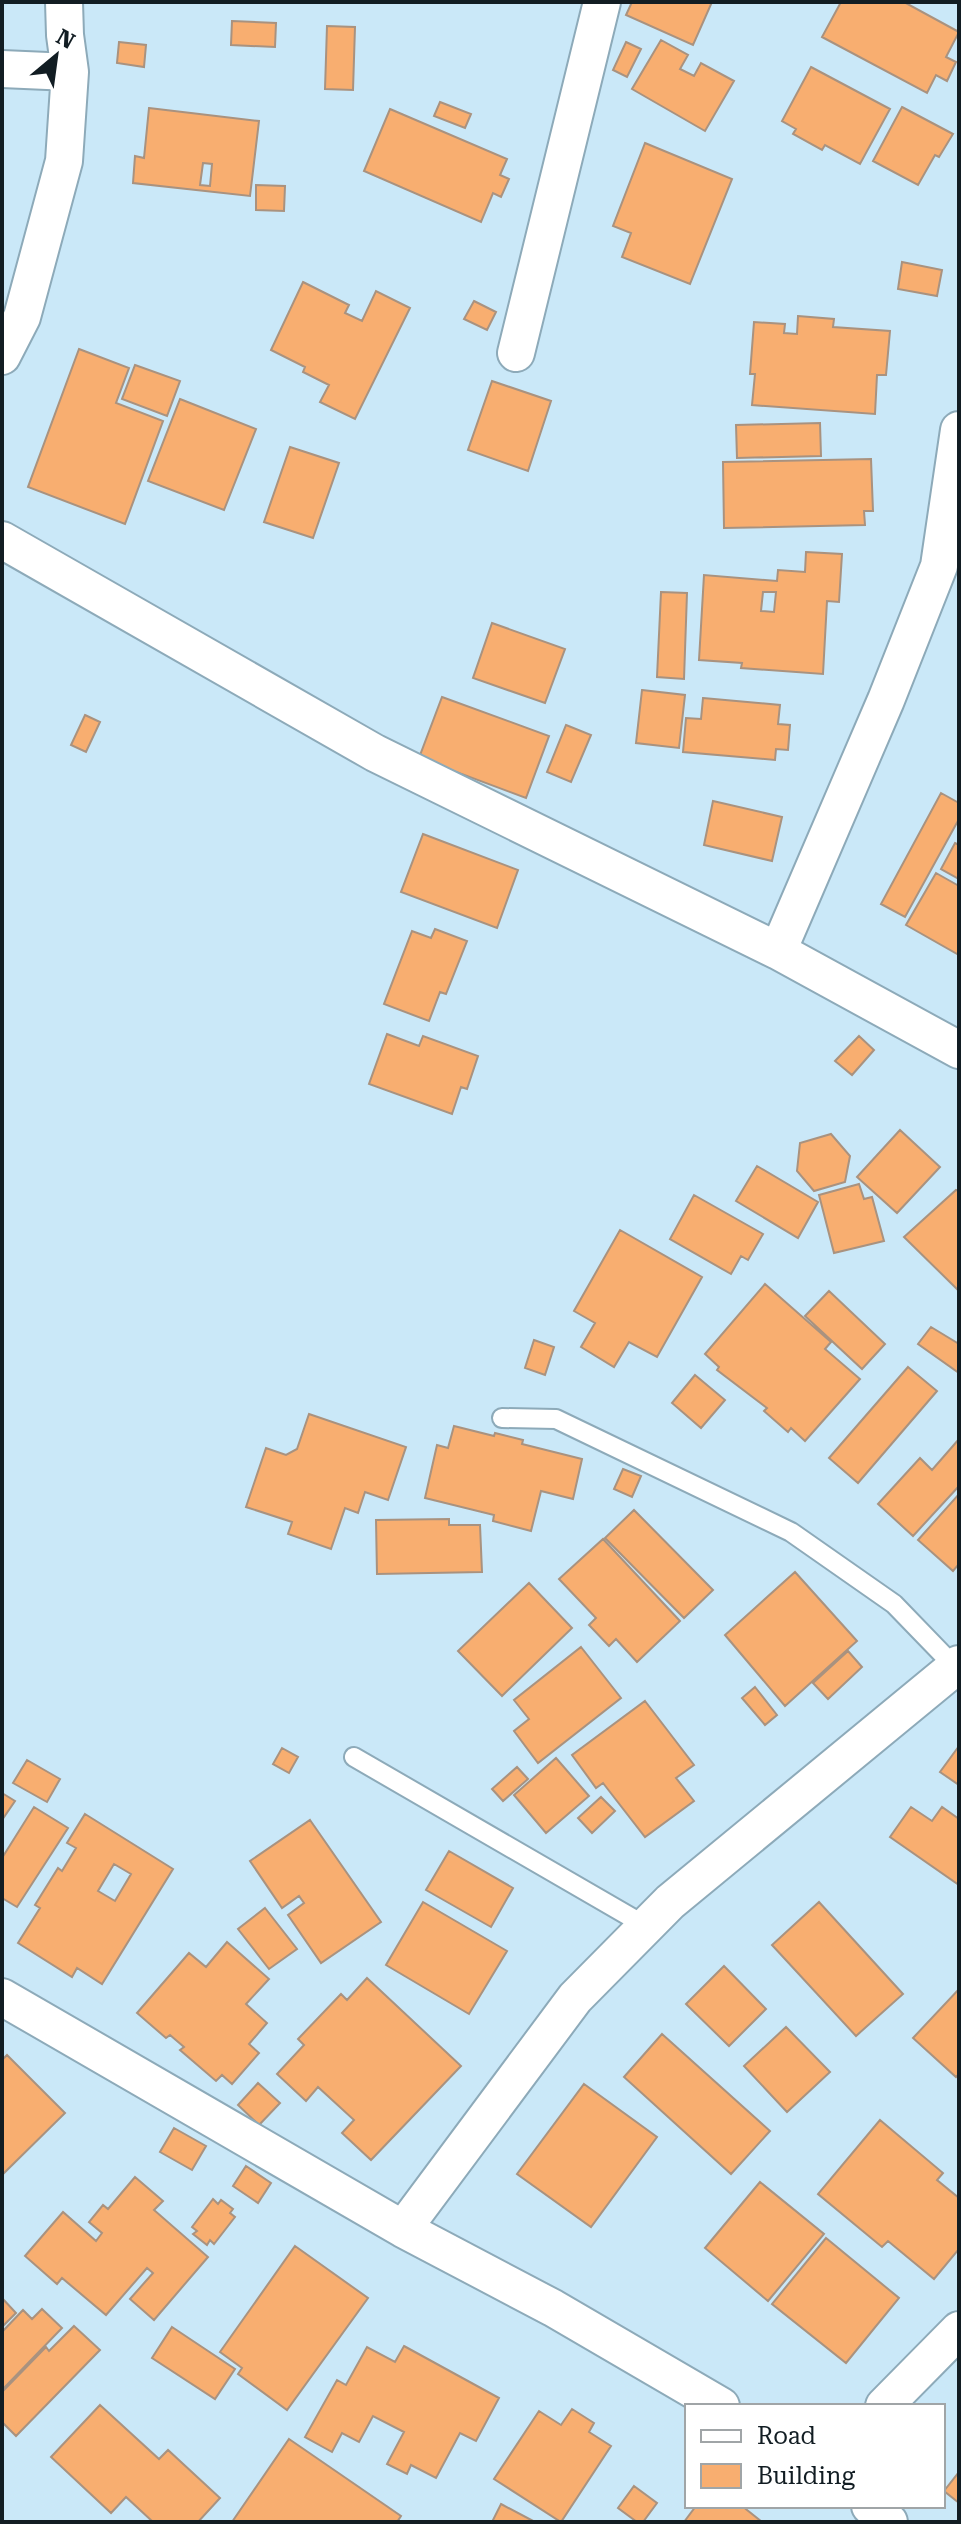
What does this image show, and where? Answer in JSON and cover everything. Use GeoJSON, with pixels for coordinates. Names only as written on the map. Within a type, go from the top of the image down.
{"type":"FeatureCollection","features":[{"type":"Feature","properties":{"kind":"street"},"geometry":{"type":"LineString","coordinates":[[2,356],[22,317],[64,161],[70,72],[64,2]]}},
{"type":"Feature","properties":{"kind":"street"},"geometry":{"type":"LineString","coordinates":[[516,353],[602,2]]}},
{"type":"Feature","properties":{"kind":"street"},"geometry":{"type":"LineString","coordinates":[[2,69],[70,72]]}},
{"type":"Feature","properties":{"kind":"street"},"geometry":{"type":"LineString","coordinates":[[778,951],[886,700],[949,569],[959,430]]}},
{"type":"Feature","properties":{"kind":"street"},"geometry":{"type":"LineString","coordinates":[[2,540],[375,753],[778,951],[959,1050]]}},
{"type":"Feature","properties":{"kind":"street"},"geometry":{"type":"LineString","coordinates":[[403,2229],[575,1998],[670,1902],[957,1666]]}},
{"type":"Feature","properties":{"kind":"street"},"geometry":{"type":"LineString","coordinates":[[2,1997],[403,2229],[553,2308],[718,2404]]}},
{"type":"Feature","properties":{"kind":"street"},"geometry":{"type":"LineString","coordinates":[[886,2404],[959,2330]]}},
{"type":"Feature","properties":{"kind":"street"},"geometry":{"type":"LineString","coordinates":[[872,2508],[889,2522]]}},
{"type":"Feature","properties":{"kind":"lane"},"geometry":{"type":"LineString","coordinates":[[502,1418],[556,1419],[791,1532],[894,1604],[957,1666]]}},
{"type":"Feature","properties":{"kind":"lane"},"geometry":{"type":"LineString","coordinates":[[354,1757],[646,1926]]}},
{"type":"Feature","properties":{"kind":"building"},"geometry":{"type":"Polygon","coordinates":[[[632,2],[712,2],[693,45],[626,15],[632,2]]]}},
{"type":"Feature","properties":{"kind":"building"},"geometry":{"type":"Polygon","coordinates":[[[841,2],[904,2],[959,32],[946,57],[956,62],[947,81],[936,75],[927,93],[822,37],[841,2]]]}},
{"type":"Feature","properties":{"kind":"building"},"geometry":{"type":"Polygon","coordinates":[[[232,21],[276,23],[275,47],[231,45],[232,21]]]}},
{"type":"Feature","properties":{"kind":"building"},"geometry":{"type":"Polygon","coordinates":[[[327,26],[355,27],[353,90],[325,89],[327,26]]]}},
{"type":"Feature","properties":{"kind":"building"},"geometry":{"type":"Polygon","coordinates":[[[661,40],[688,55],[680,69],[694,76],[701,63],[734,81],[705,131],[632,89],[661,40]]]}},
{"type":"Feature","properties":{"kind":"building"},"geometry":{"type":"Polygon","coordinates":[[[119,42],[146,45],[144,67],[117,63],[119,42]]]}},
{"type":"Feature","properties":{"kind":"building"},"geometry":{"type":"Polygon","coordinates":[[[626,42],[641,49],[627,77],[613,70],[626,42]]]}},
{"type":"Feature","properties":{"kind":"building"},"geometry":{"type":"Polygon","coordinates":[[[811,67],[890,109],[860,164],[825,145],[822,150],[793,134],[796,129],[782,121],[811,67]]]}},
{"type":"Feature","properties":{"kind":"building"},"geometry":{"type":"Polygon","coordinates":[[[440,102],[471,114],[465,128],[434,116],[440,102]]]}},
{"type":"Feature","properties":{"kind":"building"},"geometry":{"type":"Polygon","coordinates":[[[902,107],[953,134],[939,157],[935,155],[918,185],[873,161],[902,107]]]}},
{"type":"Feature","properties":{"kind":"building"},"geometry":{"type":"Polygon","coordinates":[[[149,108],[259,121],[250,196],[133,183],[135,156],[144,158],[149,108]],[[203,163],[200,185],[210,186],[212,164],[203,163]]]}},
{"type":"Feature","properties":{"kind":"building"},"geometry":{"type":"Polygon","coordinates":[[[390,109],[507,159],[500,175],[509,179],[501,197],[493,193],[481,222],[364,171],[390,109]]]}},
{"type":"Feature","properties":{"kind":"building"},"geometry":{"type":"Polygon","coordinates":[[[645,143],[732,179],[690,284],[622,257],[631,233],[613,226],[645,143]]]}},
{"type":"Feature","properties":{"kind":"building"},"geometry":{"type":"Polygon","coordinates":[[[256,185],[285,186],[284,211],[256,210],[256,185]]]}},
{"type":"Feature","properties":{"kind":"building"},"geometry":{"type":"Polygon","coordinates":[[[902,262],[942,270],[937,296],[898,289],[902,262]]]}},
{"type":"Feature","properties":{"kind":"building"},"geometry":{"type":"Polygon","coordinates":[[[303,282],[349,305],[345,313],[362,321],[376,291],[410,308],[355,419],[320,402],[329,385],[303,372],[305,367],[271,350],[303,282]]]}},
{"type":"Feature","properties":{"kind":"building"},"geometry":{"type":"Polygon","coordinates":[[[474,301],[496,312],[487,330],[464,319],[474,301]]]}},
{"type":"Feature","properties":{"kind":"building"},"geometry":{"type":"Polygon","coordinates":[[[798,316],[834,319],[833,327],[890,331],[886,375],[877,375],[875,414],[752,405],[755,374],[750,374],[754,322],[785,324],[784,333],[797,334],[798,316]]]}},
{"type":"Feature","properties":{"kind":"building"},"geometry":{"type":"Polygon","coordinates":[[[79,349],[129,368],[116,403],[163,421],[125,524],[28,487],[79,349]]]}},
{"type":"Feature","properties":{"kind":"building"},"geometry":{"type":"Polygon","coordinates":[[[135,365],[180,381],[167,416],[122,399],[135,365]]]}},
{"type":"Feature","properties":{"kind":"building"},"geometry":{"type":"Polygon","coordinates":[[[492,381],[551,401],[528,471],[468,450],[492,381]]]}},
{"type":"Feature","properties":{"kind":"building"},"geometry":{"type":"Polygon","coordinates":[[[180,399],[256,429],[224,510],[148,481],[180,399]]]}},
{"type":"Feature","properties":{"kind":"building"},"geometry":{"type":"Polygon","coordinates":[[[820,423],[821,456],[737,458],[736,425],[820,423]]]}},
{"type":"Feature","properties":{"kind":"building"},"geometry":{"type":"Polygon","coordinates":[[[290,447],[339,463],[313,538],[264,522],[290,447]]]}},
{"type":"Feature","properties":{"kind":"building"},"geometry":{"type":"Polygon","coordinates":[[[871,459],[873,511],[864,511],[865,525],[724,528],[723,462],[871,459]]]}},
{"type":"Feature","properties":{"kind":"building"},"geometry":{"type":"Polygon","coordinates":[[[806,552],[842,554],[839,602],[827,601],[823,674],[741,668],[742,663],[699,660],[704,575],[777,581],[778,570],[805,572],[806,552]],[[763,592],[761,611],[774,612],[776,592],[763,592]]]}},
{"type":"Feature","properties":{"kind":"building"},"geometry":{"type":"Polygon","coordinates":[[[661,592],[687,593],[684,679],[657,677],[661,592]]]}},
{"type":"Feature","properties":{"kind":"building"},"geometry":{"type":"Polygon","coordinates":[[[492,623],[565,649],[545,703],[473,678],[492,623]]]}},
{"type":"Feature","properties":{"kind":"building"},"geometry":{"type":"Polygon","coordinates":[[[642,690],[685,695],[679,748],[636,743],[642,690]]]}},
{"type":"Feature","properties":{"kind":"building"},"geometry":{"type":"Polygon","coordinates":[[[442,697],[549,736],[526,798],[419,758],[442,697]]]}},
{"type":"Feature","properties":{"kind":"building"},"geometry":{"type":"Polygon","coordinates":[[[703,698],[780,705],[778,724],[790,725],[788,750],[776,749],[775,760],[683,752],[686,718],[701,719],[703,698]]]}},
{"type":"Feature","properties":{"kind":"building"},"geometry":{"type":"Polygon","coordinates":[[[85,715],[100,722],[86,752],[71,745],[85,715]]]}},
{"type":"Feature","properties":{"kind":"building"},"geometry":{"type":"Polygon","coordinates":[[[566,725],[591,735],[571,782],[547,772],[566,725]]]}},
{"type":"Feature","properties":{"kind":"building"},"geometry":{"type":"Polygon","coordinates":[[[941,793],[959,803],[959,819],[905,917],[881,904],[941,793]]]}},
{"type":"Feature","properties":{"kind":"building"},"geometry":{"type":"Polygon","coordinates":[[[713,801],[782,817],[772,861],[704,845],[713,801]]]}},
{"type":"Feature","properties":{"kind":"building"},"geometry":{"type":"Polygon","coordinates":[[[423,834],[518,870],[497,928],[401,892],[423,834]]]}},
{"type":"Feature","properties":{"kind":"building"},"geometry":{"type":"Polygon","coordinates":[[[955,843],[959,845],[959,879],[941,869],[955,843]]]}},
{"type":"Feature","properties":{"kind":"building"},"geometry":{"type":"Polygon","coordinates":[[[936,873],[959,886],[959,955],[906,925],[936,873]]]}},
{"type":"Feature","properties":{"kind":"building"},"geometry":{"type":"Polygon","coordinates":[[[435,929],[467,941],[446,994],[440,992],[429,1021],[384,1004],[412,931],[431,938],[435,929]]]}},
{"type":"Feature","properties":{"kind":"building"},"geometry":{"type":"Polygon","coordinates":[[[387,1034],[419,1046],[423,1036],[478,1056],[467,1089],[461,1087],[452,1114],[369,1084],[387,1034]]]}},
{"type":"Feature","properties":{"kind":"building"},"geometry":{"type":"Polygon","coordinates":[[[859,1036],[874,1050],[852,1075],[835,1061],[859,1036]]]}},
{"type":"Feature","properties":{"kind":"building"},"geometry":{"type":"Polygon","coordinates":[[[900,1130],[940,1167],[897,1213],[857,1177],[900,1130]]]}},
{"type":"Feature","properties":{"kind":"building"},"geometry":{"type":"Polygon","coordinates":[[[831,1134],[850,1156],[845,1182],[814,1191],[797,1171],[800,1143],[831,1134]]]}},
{"type":"Feature","properties":{"kind":"building"},"geometry":{"type":"Polygon","coordinates":[[[757,1166],[818,1202],[798,1238],[736,1201],[757,1166]]]}},
{"type":"Feature","properties":{"kind":"building"},"geometry":{"type":"Polygon","coordinates":[[[859,1184],[864,1199],[872,1197],[884,1241],[834,1253],[819,1195],[859,1184]]]}},
{"type":"Feature","properties":{"kind":"building"},"geometry":{"type":"Polygon","coordinates":[[[956,1190],[959,1191],[959,1291],[904,1237],[956,1190]]]}},
{"type":"Feature","properties":{"kind":"building"},"geometry":{"type":"Polygon","coordinates":[[[694,1195],[763,1234],[748,1260],[741,1256],[731,1274],[670,1239],[694,1195]]]}},
{"type":"Feature","properties":{"kind":"building"},"geometry":{"type":"Polygon","coordinates":[[[620,1230],[702,1277],[657,1357],[629,1342],[614,1367],[581,1347],[595,1323],[574,1311],[620,1230]]]}},
{"type":"Feature","properties":{"kind":"building"},"geometry":{"type":"Polygon","coordinates":[[[765,1284],[831,1342],[825,1349],[860,1379],[805,1441],[791,1428],[788,1432],[764,1411],[767,1408],[717,1370],[719,1367],[705,1354],[765,1284]]]}},
{"type":"Feature","properties":{"kind":"building"},"geometry":{"type":"Polygon","coordinates":[[[829,1291],[885,1344],[862,1369],[805,1316],[829,1291]]]}},
{"type":"Feature","properties":{"kind":"building"},"geometry":{"type":"Polygon","coordinates":[[[931,1327],[959,1344],[959,1373],[918,1344],[931,1327]]]}},
{"type":"Feature","properties":{"kind":"building"},"geometry":{"type":"Polygon","coordinates":[[[534,1340],[554,1347],[545,1375],[525,1368],[534,1340]]]}},
{"type":"Feature","properties":{"kind":"building"},"geometry":{"type":"Polygon","coordinates":[[[908,1367],[937,1391],[858,1483],[829,1458],[908,1367]]]}},
{"type":"Feature","properties":{"kind":"building"},"geometry":{"type":"Polygon","coordinates":[[[695,1375],[725,1400],[701,1428],[672,1403],[695,1375]]]}},
{"type":"Feature","properties":{"kind":"building"},"geometry":{"type":"Polygon","coordinates":[[[309,1414],[406,1447],[388,1500],[365,1492],[358,1513],[345,1508],[331,1549],[288,1534],[292,1522],[246,1507],[266,1448],[286,1455],[297,1449],[309,1414]]]}},
{"type":"Feature","properties":{"kind":"building"},"geometry":{"type":"Polygon","coordinates":[[[454,1426],[523,1440],[522,1444],[582,1459],[573,1499],[541,1491],[531,1531],[493,1521],[494,1515],[425,1498],[437,1445],[448,1448],[454,1426]]]}},
{"type":"Feature","properties":{"kind":"building"},"geometry":{"type":"Polygon","coordinates":[[[959,1439],[959,1486],[913,1536],[878,1504],[920,1458],[932,1470],[959,1439]]]}},
{"type":"Feature","properties":{"kind":"building"},"geometry":{"type":"Polygon","coordinates":[[[623,1469],[641,1476],[632,1497],[614,1489],[623,1469]]]}},
{"type":"Feature","properties":{"kind":"building"},"geometry":{"type":"Polygon","coordinates":[[[959,1494],[959,1564],[953,1571],[918,1540],[959,1494]]]}},
{"type":"Feature","properties":{"kind":"building"},"geometry":{"type":"Polygon","coordinates":[[[634,1510],[713,1590],[684,1618],[605,1538],[634,1510]]]}},
{"type":"Feature","properties":{"kind":"building"},"geometry":{"type":"Polygon","coordinates":[[[449,1519],[449,1525],[480,1525],[482,1572],[377,1574],[376,1520],[449,1519]]]}},
{"type":"Feature","properties":{"kind":"building"},"geometry":{"type":"Polygon","coordinates":[[[603,1539],[680,1621],[637,1662],[616,1639],[609,1646],[589,1625],[596,1618],[559,1579],[603,1539]]]}},
{"type":"Feature","properties":{"kind":"building"},"geometry":{"type":"Polygon","coordinates":[[[795,1572],[857,1641],[785,1706],[725,1635],[795,1572]]]}},
{"type":"Feature","properties":{"kind":"building"},"geometry":{"type":"Polygon","coordinates":[[[529,1583],[572,1628],[502,1696],[458,1651],[529,1583]]]}},
{"type":"Feature","properties":{"kind":"building"},"geometry":{"type":"Polygon","coordinates":[[[581,1647],[621,1698],[538,1763],[514,1731],[529,1719],[514,1700],[581,1647]]]}},
{"type":"Feature","properties":{"kind":"building"},"geometry":{"type":"Polygon","coordinates":[[[848,1651],[862,1667],[828,1699],[813,1683],[848,1651]]]}},
{"type":"Feature","properties":{"kind":"building"},"geometry":{"type":"Polygon","coordinates":[[[755,1687],[777,1715],[765,1725],[742,1698],[755,1687]]]}},
{"type":"Feature","properties":{"kind":"building"},"geometry":{"type":"Polygon","coordinates":[[[645,1701],[694,1765],[676,1778],[694,1801],[645,1837],[603,1783],[596,1788],[572,1755],[645,1701]]]}},
{"type":"Feature","properties":{"kind":"building"},"geometry":{"type":"Polygon","coordinates":[[[959,1746],[959,1785],[940,1772],[959,1746]]]}},
{"type":"Feature","properties":{"kind":"building"},"geometry":{"type":"Polygon","coordinates":[[[282,1748],[298,1757],[289,1773],[273,1764],[282,1748]]]}},
{"type":"Feature","properties":{"kind":"building"},"geometry":{"type":"Polygon","coordinates":[[[556,1758],[589,1796],[546,1833],[514,1795],[556,1758]]]}},
{"type":"Feature","properties":{"kind":"building"},"geometry":{"type":"Polygon","coordinates":[[[27,1760],[60,1779],[47,1802],[13,1783],[27,1760]]]}},
{"type":"Feature","properties":{"kind":"building"},"geometry":{"type":"Polygon","coordinates":[[[517,1767],[528,1779],[503,1801],[492,1789],[517,1767]]]}},
{"type":"Feature","properties":{"kind":"building"},"geometry":{"type":"Polygon","coordinates":[[[2,1793],[15,1801],[2,1820],[2,1793]]]}},
{"type":"Feature","properties":{"kind":"building"},"geometry":{"type":"Polygon","coordinates":[[[601,1797],[615,1811],[592,1833],[578,1818],[601,1797]]]}},
{"type":"Feature","properties":{"kind":"building"},"geometry":{"type":"Polygon","coordinates":[[[34,1807],[68,1828],[17,1907],[2,1898],[2,1858],[34,1807]]]}},
{"type":"Feature","properties":{"kind":"building"},"geometry":{"type":"Polygon","coordinates":[[[911,1807],[932,1821],[942,1807],[959,1819],[959,1885],[890,1837],[911,1807]]]}},
{"type":"Feature","properties":{"kind":"building"},"geometry":{"type":"Polygon","coordinates":[[[85,1814],[173,1869],[102,1984],[77,1968],[72,1977],[18,1943],[40,1908],[35,1905],[58,1868],[62,1871],[76,1848],[67,1843],[85,1814]],[[114,1864],[98,1891],[115,1901],[131,1874],[114,1864]]]}},
{"type":"Feature","properties":{"kind":"building"},"geometry":{"type":"Polygon","coordinates":[[[310,1820],[381,1922],[321,1963],[288,1915],[304,1903],[299,1896],[282,1908],[250,1861],[310,1820]]]}},
{"type":"Feature","properties":{"kind":"building"},"geometry":{"type":"Polygon","coordinates":[[[449,1851],[513,1888],[491,1927],[426,1890],[449,1851]]]}},
{"type":"Feature","properties":{"kind":"building"},"geometry":{"type":"Polygon","coordinates":[[[423,1902],[507,1951],[469,2014],[386,1965],[423,1902]]]}},
{"type":"Feature","properties":{"kind":"building"},"geometry":{"type":"Polygon","coordinates":[[[819,1902],[903,1994],[856,2036],[772,1945],[819,1902]]]}},
{"type":"Feature","properties":{"kind":"building"},"geometry":{"type":"Polygon","coordinates":[[[265,1908],[297,1949],[269,1969],[238,1929],[265,1908]]]}},
{"type":"Feature","properties":{"kind":"building"},"geometry":{"type":"Polygon","coordinates":[[[227,1942],[269,1979],[246,2004],[267,2023],[249,2044],[259,2053],[232,2084],[222,2075],[216,2081],[180,2050],[184,2047],[170,2035],[166,2038],[137,2013],[189,1953],[206,1967],[227,1942]]]}},
{"type":"Feature","properties":{"kind":"building"},"geometry":{"type":"Polygon","coordinates":[[[724,1966],[766,2009],[729,2046],[686,2004],[724,1966]]]}},
{"type":"Feature","properties":{"kind":"building"},"geometry":{"type":"Polygon","coordinates":[[[367,1978],[461,2066],[371,2160],[342,2133],[354,2120],[318,2087],[306,2101],[277,2074],[304,2045],[298,2039],[341,1994],[347,2000],[367,1978]]]}},
{"type":"Feature","properties":{"kind":"building"},"geometry":{"type":"Polygon","coordinates":[[[959,1989],[959,2074],[956,2077],[913,2038],[959,1989]]]}},
{"type":"Feature","properties":{"kind":"building"},"geometry":{"type":"Polygon","coordinates":[[[786,2027],[830,2072],[787,2112],[744,2066],[786,2027]]]}},
{"type":"Feature","properties":{"kind":"building"},"geometry":{"type":"Polygon","coordinates":[[[662,2034],[770,2131],[731,2174],[624,2077],[662,2034]]]}},
{"type":"Feature","properties":{"kind":"building"},"geometry":{"type":"Polygon","coordinates":[[[7,2055],[65,2113],[2,2175],[2,2060],[7,2055]]]}},
{"type":"Feature","properties":{"kind":"building"},"geometry":{"type":"Polygon","coordinates":[[[258,2083],[280,2103],[259,2125],[238,2105],[258,2083]]]}},
{"type":"Feature","properties":{"kind":"building"},"geometry":{"type":"Polygon","coordinates":[[[584,2084],[657,2137],[591,2227],[517,2174],[584,2084]]]}},
{"type":"Feature","properties":{"kind":"building"},"geometry":{"type":"Polygon","coordinates":[[[880,2120],[943,2173],[937,2180],[959,2198],[959,2249],[934,2279],[888,2241],[882,2247],[818,2194],[880,2120]]]}},
{"type":"Feature","properties":{"kind":"building"},"geometry":{"type":"Polygon","coordinates":[[[174,2128],[206,2146],[192,2170],[160,2152],[174,2128]]]}},
{"type":"Feature","properties":{"kind":"building"},"geometry":{"type":"Polygon","coordinates":[[[246,2166],[271,2183],[258,2203],[233,2186],[246,2166]]]}},
{"type":"Feature","properties":{"kind":"building"},"geometry":{"type":"Polygon","coordinates":[[[135,2177],[163,2201],[154,2210],[208,2257],[154,2320],[130,2299],[153,2273],[147,2268],[106,2315],[62,2278],[57,2284],[25,2256],[63,2212],[96,2241],[102,2233],[89,2222],[103,2205],[108,2209],[135,2177]]]}},
{"type":"Feature","properties":{"kind":"building"},"geometry":{"type":"Polygon","coordinates":[[[760,2182],[824,2234],[768,2301],[705,2248],[760,2182]]]}},
{"type":"Feature","properties":{"kind":"building"},"geometry":{"type":"Polygon","coordinates":[[[213,2199],[218,2204],[221,2200],[233,2209],[230,2213],[235,2217],[214,2244],[210,2240],[207,2245],[193,2234],[197,2231],[192,2227],[213,2199]]]}},
{"type":"Feature","properties":{"kind":"building"},"geometry":{"type":"Polygon","coordinates":[[[826,2238],[899,2298],[846,2363],[772,2304],[826,2238]]]}},
{"type":"Feature","properties":{"kind":"building"},"geometry":{"type":"Polygon","coordinates":[[[295,2246],[368,2298],[287,2410],[238,2374],[242,2368],[220,2352],[295,2246]]]}},
{"type":"Feature","properties":{"kind":"building"},"geometry":{"type":"Polygon","coordinates":[[[2,2298],[16,2313],[2,2327],[2,2298]]]}},
{"type":"Feature","properties":{"kind":"building"},"geometry":{"type":"Polygon","coordinates":[[[42,2309],[62,2328],[2,2390],[2,2332],[23,2310],[32,2319],[42,2309]]]}},
{"type":"Feature","properties":{"kind":"building"},"geometry":{"type":"Polygon","coordinates":[[[74,2326],[100,2350],[16,2436],[2,2422],[2,2392],[46,2347],[49,2351],[74,2326]]]}},
{"type":"Feature","properties":{"kind":"building"},"geometry":{"type":"Polygon","coordinates":[[[172,2327],[235,2369],[215,2399],[152,2358],[172,2327]]]}},
{"type":"Feature","properties":{"kind":"building"},"geometry":{"type":"Polygon","coordinates":[[[404,2346],[499,2398],[476,2441],[460,2433],[436,2478],[411,2465],[407,2474],[387,2464],[404,2432],[373,2416],[359,2442],[342,2433],[332,2452],[305,2437],[337,2380],[346,2385],[367,2347],[395,2362],[404,2346]]]}},
{"type":"Feature","properties":{"kind":"building"},"geometry":{"type":"Polygon","coordinates":[[[100,2405],[159,2459],[168,2450],[220,2498],[198,2522],[153,2522],[126,2497],[111,2513],[51,2457],[100,2405]]]}},
{"type":"Feature","properties":{"kind":"building"},"geometry":{"type":"Polygon","coordinates":[[[572,2409],[594,2423],[589,2432],[611,2446],[561,2522],[494,2479],[539,2411],[561,2425],[572,2409]]]}},
{"type":"Feature","properties":{"kind":"building"},"geometry":{"type":"Polygon","coordinates":[[[289,2439],[401,2516],[397,2522],[232,2522],[289,2439]]]}},
{"type":"Feature","properties":{"kind":"building"},"geometry":{"type":"Polygon","coordinates":[[[959,2472],[959,2503],[945,2490],[959,2472]]]}},
{"type":"Feature","properties":{"kind":"building"},"geometry":{"type":"Polygon","coordinates":[[[634,2486],[657,2503],[643,2522],[637,2522],[618,2508],[634,2486]]]}},
{"type":"Feature","properties":{"kind":"building"},"geometry":{"type":"Polygon","coordinates":[[[501,2504],[535,2522],[492,2522],[501,2504]]]}},
{"type":"Feature","properties":{"kind":"building"},"geometry":{"type":"Polygon","coordinates":[[[694,2508],[744,2508],[762,2522],[684,2522],[694,2508]]]}}]}
